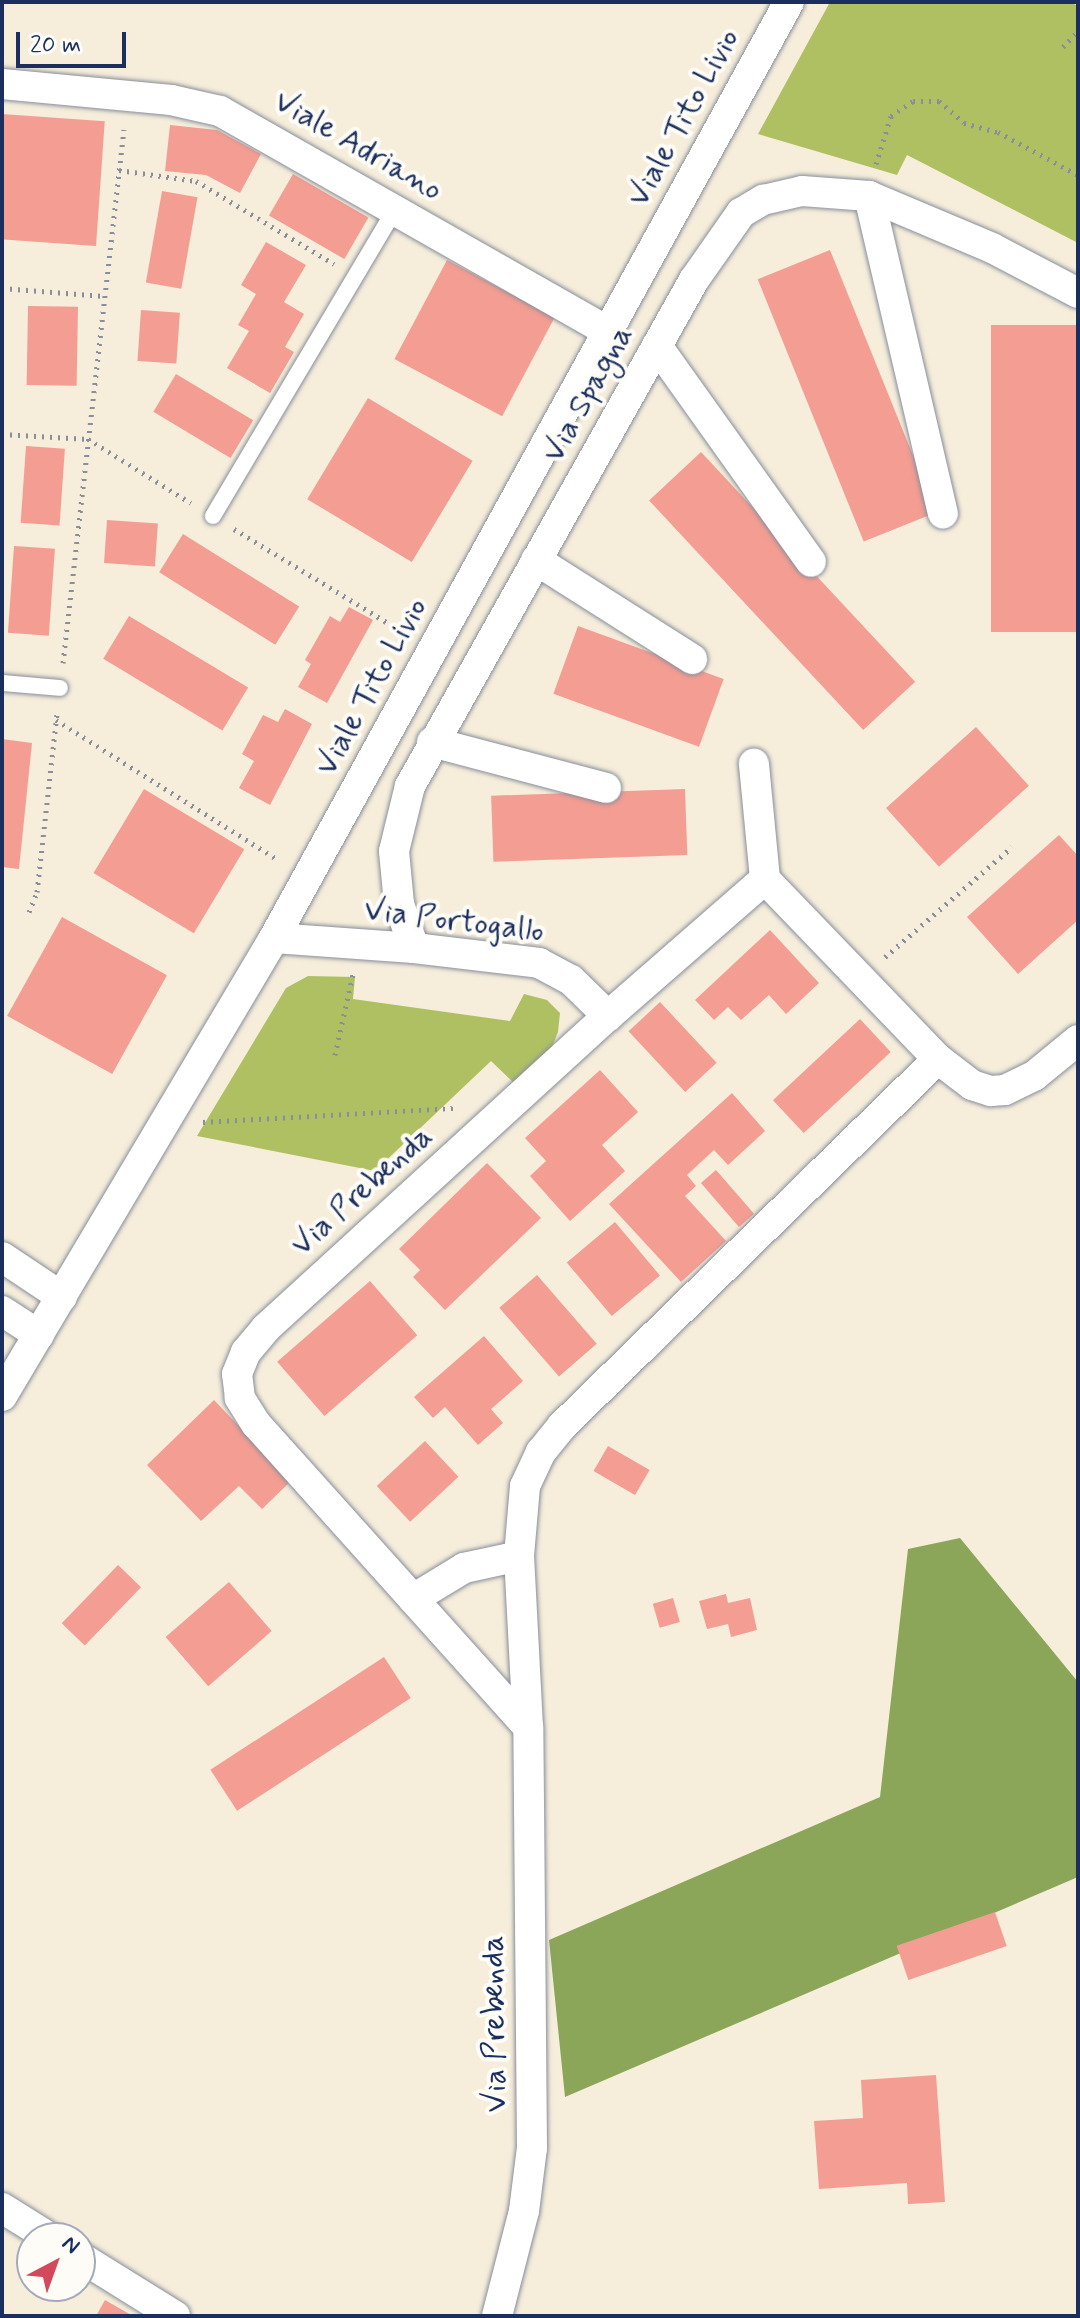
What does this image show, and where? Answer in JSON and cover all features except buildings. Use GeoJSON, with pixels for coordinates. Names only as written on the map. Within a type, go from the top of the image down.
{"type":"FeatureCollection","features":[{"type":"Feature","properties":{"kind":"street","name":"Viale Tito Livio"},"geometry":{"type":"LineString","coordinates":[[2,1396],[308,879],[789,2]]}},
{"type":"Feature","properties":{"kind":"street","name":"Viale Adriano"},"geometry":{"type":"LineString","coordinates":[[2,84],[180,101],[220,111],[608,331]]}},
{"type":"Feature","properties":{"kind":"street","name":"Via Spagna"},"geometry":{"type":"LineString","coordinates":[[414,948],[399,904],[394,851],[404,804],[432,742],[657,346],[715,247],[741,213],[763,200],[802,191],[869,196],[992,248],[1078,293]]}},
{"type":"Feature","properties":{"kind":"street"},"geometry":{"type":"LineString","coordinates":[[869,196],[943,513]]}},
{"type":"Feature","properties":{"kind":"street"},"geometry":{"type":"LineString","coordinates":[[657,346],[811,562]]}},
{"type":"Feature","properties":{"kind":"street"},"geometry":{"type":"LineString","coordinates":[[536,560],[692,659]]}},
{"type":"Feature","properties":{"kind":"street"},"geometry":{"type":"LineString","coordinates":[[432,742],[606,788]]}},
{"type":"Feature","properties":{"kind":"street"},"geometry":{"type":"LineString","coordinates":[[754,764],[765,879],[938,1059],[972,1085],[991,1091],[1005,1090],[1034,1076],[1078,1040]]}},
{"type":"Feature","properties":{"kind":"street","name":"Via Prebenda"},"geometry":{"type":"LineString","coordinates":[[528,1727],[246,1411],[240,1398],[237,1374],[246,1352],[266,1328],[608,1016],[765,879]]}},
{"type":"Feature","properties":{"kind":"street","name":"Via Portogallo"},"geometry":{"type":"LineString","coordinates":[[274,938],[414,948],[539,963],[571,980],[608,1016]]}},
{"type":"Feature","properties":{"kind":"street","name":"Via Prebenda"},"geometry":{"type":"LineString","coordinates":[[497,2316],[522,2221],[532,2148],[528,1727],[519,1556],[521,1499],[531,1470],[550,1440],[938,1059]]}},
{"type":"Feature","properties":{"kind":"street"},"geometry":{"type":"LineString","coordinates":[[2,1257],[62,1297]]}},
{"type":"Feature","properties":{"kind":"street"},"geometry":{"type":"LineString","coordinates":[[2,1311],[39,1335]]}},
{"type":"Feature","properties":{"kind":"street"},"geometry":{"type":"LineString","coordinates":[[413,1599],[464,1568],[519,1556]]}},
{"type":"Feature","properties":{"kind":"street"},"geometry":{"type":"LineString","coordinates":[[2,2208],[24,2222]]}},
{"type":"Feature","properties":{"kind":"street"},"geometry":{"type":"LineString","coordinates":[[96,2267],[175,2316]]}},
{"type":"Feature","properties":{"kind":"lane"},"geometry":{"type":"LineString","coordinates":[[213,516],[395,209]]}},
{"type":"Feature","properties":{"kind":"lane"},"geometry":{"type":"LineString","coordinates":[[2,683],[60,688]]}},
{"type":"Feature","properties":{"kind":"path"},"geometry":{"type":"LineString","coordinates":[[1063,47],[1078,31]]}},
{"type":"Feature","properties":{"kind":"path"},"geometry":{"type":"LineString","coordinates":[[29,912],[37,892],[127,96]]}},
{"type":"Feature","properties":{"kind":"path"},"geometry":{"type":"LineString","coordinates":[[869,196],[891,116],[913,101],[939,101],[964,123],[998,132],[1078,175]]}},
{"type":"Feature","properties":{"kind":"path"},"geometry":{"type":"LineString","coordinates":[[1067,169],[1078,166]]}},
{"type":"Feature","properties":{"kind":"path"},"geometry":{"type":"LineString","coordinates":[[119,170],[196,181],[355,277]]}},
{"type":"Feature","properties":{"kind":"path"},"geometry":{"type":"LineString","coordinates":[[2,288],[104,296]]}},
{"type":"Feature","properties":{"kind":"path"},"geometry":{"type":"LineString","coordinates":[[56,720],[308,879]]}},
{"type":"Feature","properties":{"kind":"path"},"geometry":{"type":"LineString","coordinates":[[860,979],[1012,847]]}},
{"type":"Feature","properties":{"kind":"path"},"geometry":{"type":"LineString","coordinates":[[335,1055],[359,945]]}},
{"type":"Feature","properties":{"kind":"path"},"geometry":{"type":"LineString","coordinates":[[163,1126],[290,1115],[509,1106]]}},
{"type":"Feature","properties":{"kind":"green space"},"geometry":{"type":"Polygon","coordinates":[[[830,2],[1070,2],[1078,6],[1078,243],[907,155],[897,175],[758,134],[830,2]]]}},
{"type":"Feature","properties":{"kind":"green space"},"geometry":{"type":"Polygon","coordinates":[[[308,976],[355,977],[353,999],[510,1021],[524,994],[547,1000],[560,1013],[558,1032],[549,1054],[515,1084],[491,1061],[375,1171],[197,1136],[286,988],[308,976]]]}},
{"type":"Feature","properties":{"kind":"green space"},"geometry":{"type":"Polygon","coordinates":[[[960,1538],[1078,1682],[1078,1877],[565,2097],[549,1940],[880,1797],[908,1549],[960,1538]]]}}]}
